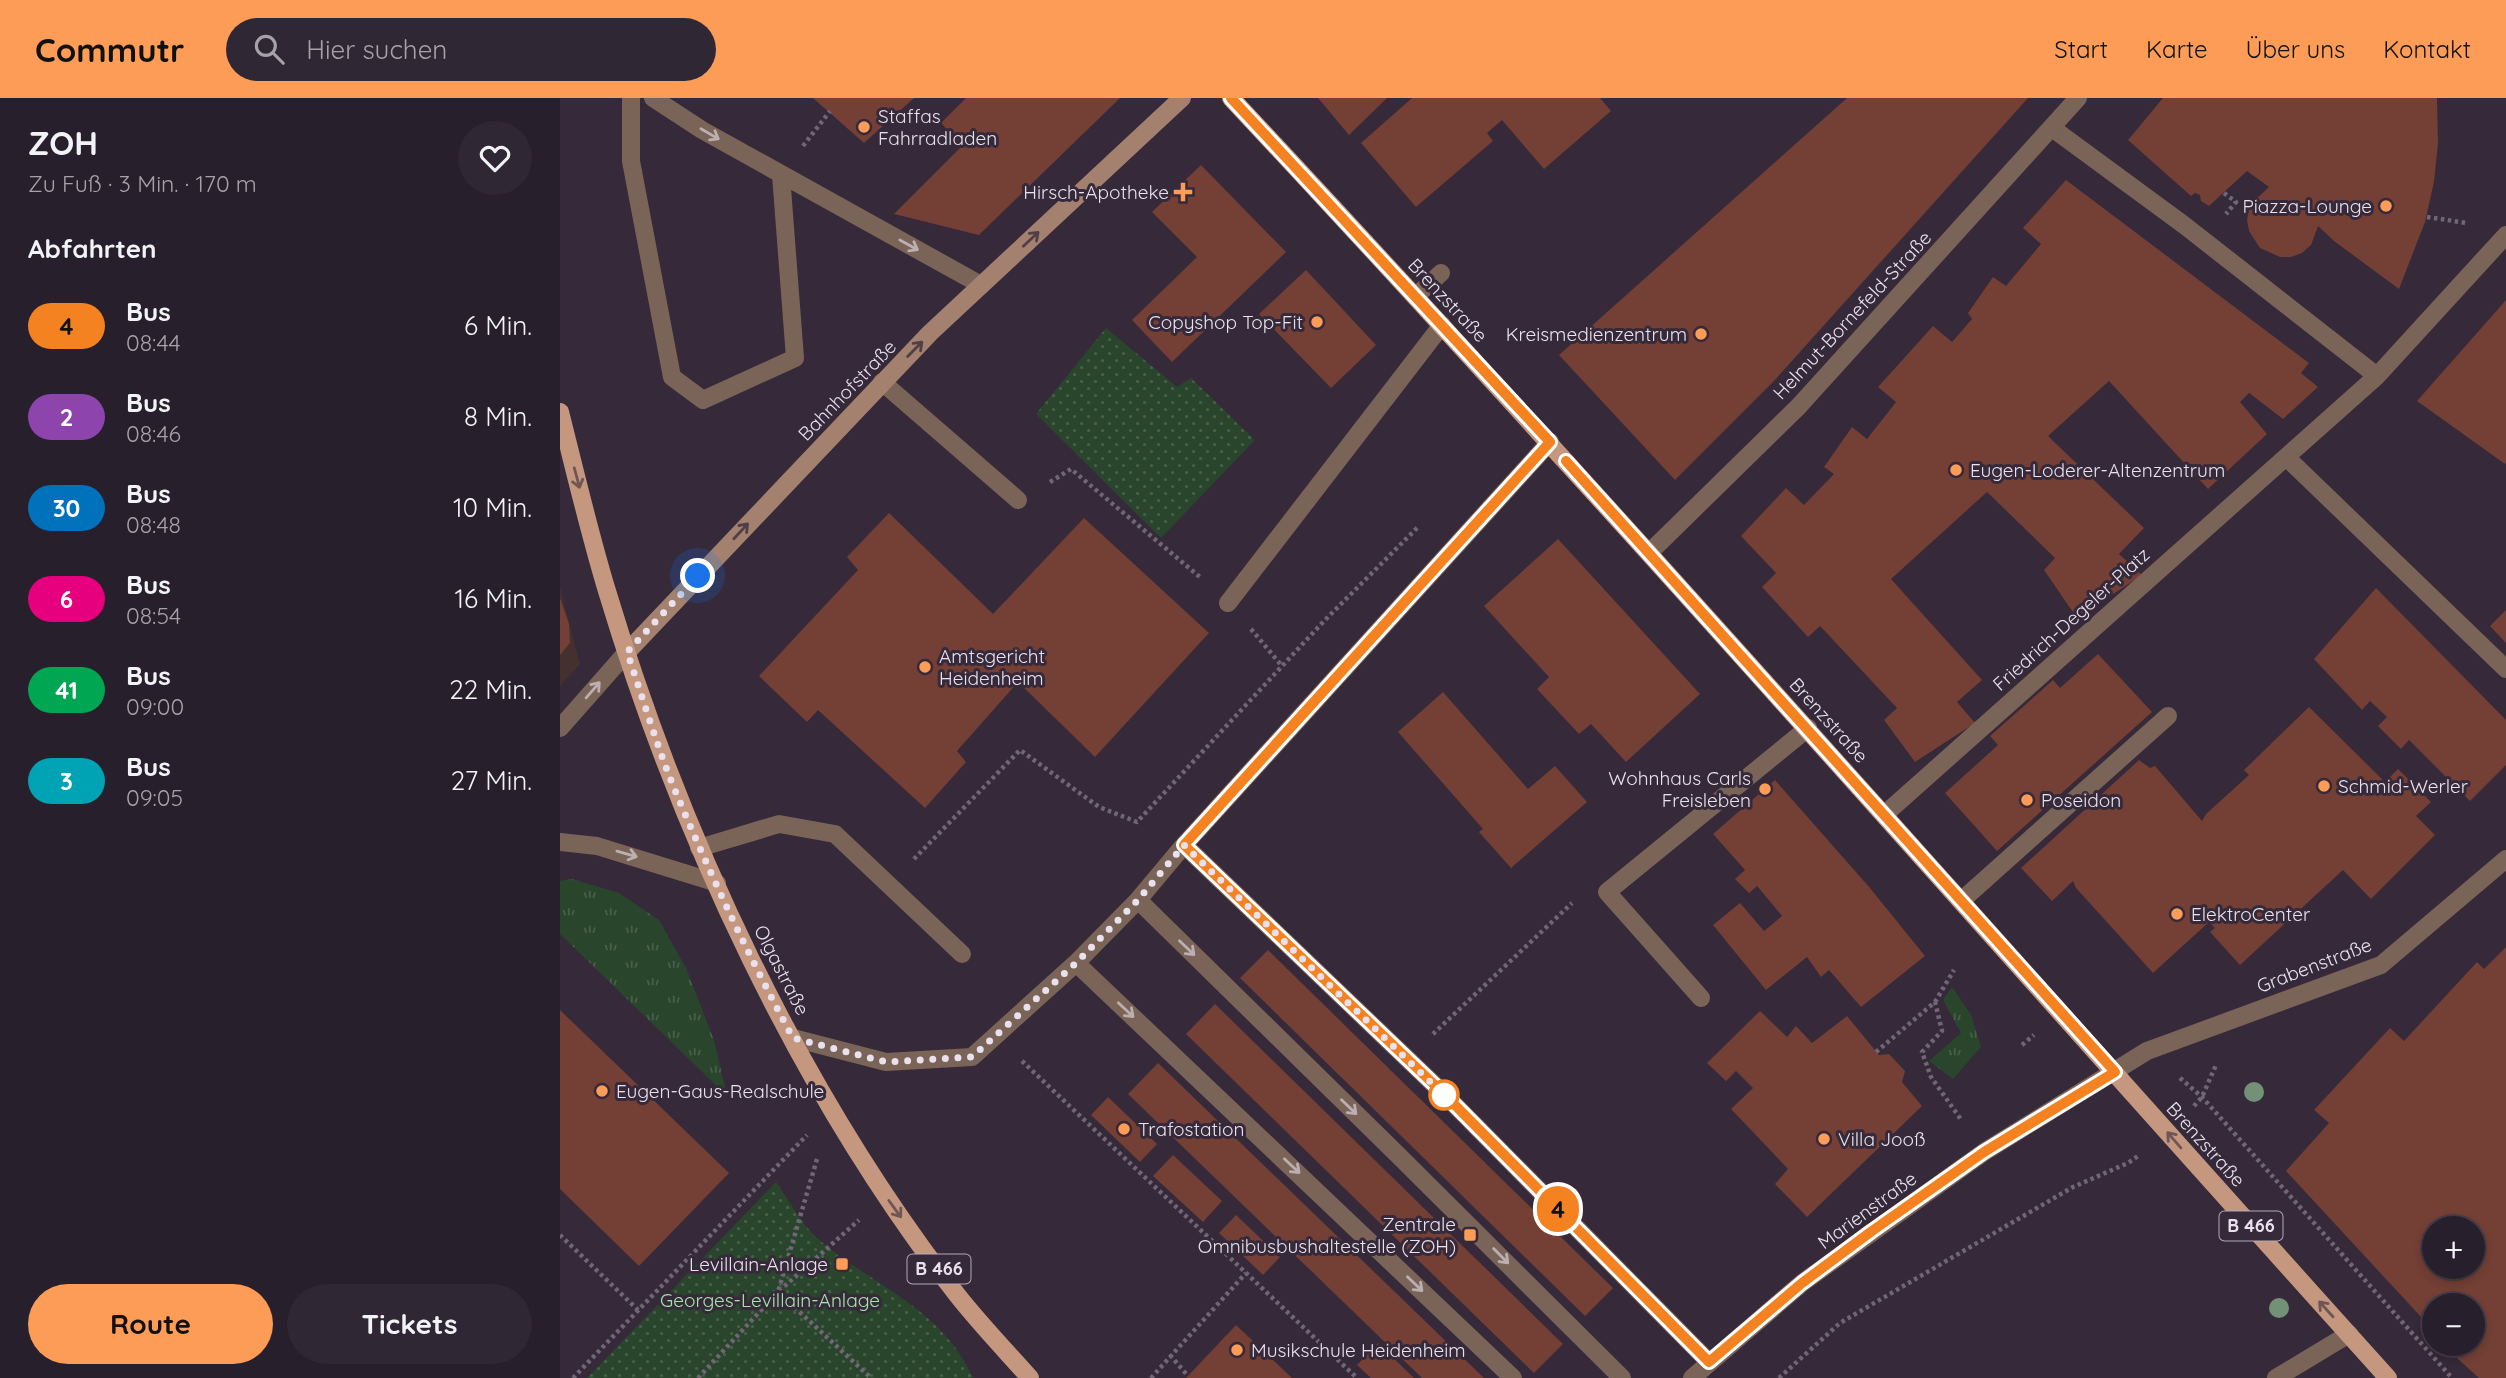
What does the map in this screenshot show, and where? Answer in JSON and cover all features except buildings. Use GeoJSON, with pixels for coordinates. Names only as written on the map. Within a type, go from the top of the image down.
{"type":"FeatureCollection","features":[{"type":"Feature","properties":{"kind":"main road","name":"Bahnhofstraße"},"geometry":{"type":"LineString","coordinates":[[627,652],[882,382],[981,285],[1182,98]]}},
{"type":"Feature","properties":{"kind":"main road","name":"Brenzstraße"},"geometry":{"type":"LineString","coordinates":[[1231,98],[1550,442],[2388,1378]]}},
{"type":"Feature","properties":{"kind":"main road","name":"B 466"},"geometry":{"type":"LineString","coordinates":[[560,412],[606,590],[627,652]]}},
{"type":"Feature","properties":{"kind":"main road","name":"Olgastraße"},"geometry":{"type":"LineString","coordinates":[[627,652],[671,780],[699,848],[752,961],[831,1109],[886,1197],[959,1297],[1030,1378]]}},
{"type":"Feature","properties":{"kind":"street"},"geometry":{"type":"LineString","coordinates":[[631,98],[631,160],[672,377],[703,400],[795,358],[781,175]]}},
{"type":"Feature","properties":{"kind":"street"},"geometry":{"type":"LineString","coordinates":[[653,98],[702,130],[981,285]]}},
{"type":"Feature","properties":{"kind":"street","name":"Helmut-Bornefeld-Straße"},"geometry":{"type":"LineString","coordinates":[[1648,553],[1799,405],[2078,98]]}},
{"type":"Feature","properties":{"kind":"street"},"geometry":{"type":"LineString","coordinates":[[2052,128],[2184,225],[2377,376]]}},
{"type":"Feature","properties":{"kind":"street","name":"Friedrich-Degeler-Platz"},"geometry":{"type":"LineString","coordinates":[[1885,814],[2377,376],[2506,235]]}},
{"type":"Feature","properties":{"kind":"street"},"geometry":{"type":"LineString","coordinates":[[1416,296],[1441,273]]}},
{"type":"Feature","properties":{"kind":"street"},"geometry":{"type":"LineString","coordinates":[[1228,603],[1442,325]]}},
{"type":"Feature","properties":{"kind":"street"},"geometry":{"type":"LineString","coordinates":[[882,382],[1018,500]]}},
{"type":"Feature","properties":{"kind":"street"},"geometry":{"type":"LineString","coordinates":[[793,1038],[886,1062],[972,1057],[1076,963],[1138,900],[1184,845],[1550,442]]}},
{"type":"Feature","properties":{"kind":"street"},"geometry":{"type":"LineString","coordinates":[[2286,457],[2506,669]]}},
{"type":"Feature","properties":{"kind":"street","name":"Bahnhofstraße"},"geometry":{"type":"LineString","coordinates":[[560,728],[627,652]]}},
{"type":"Feature","properties":{"kind":"street"},"geometry":{"type":"LineString","coordinates":[[1961,901],[2168,716]]}},
{"type":"Feature","properties":{"kind":"street"},"geometry":{"type":"LineString","coordinates":[[1701,998],[1607,892],[1808,728]]}},
{"type":"Feature","properties":{"kind":"street"},"geometry":{"type":"LineString","coordinates":[[699,848],[779,824],[835,834],[962,954]]}},
{"type":"Feature","properties":{"kind":"street"},"geometry":{"type":"LineString","coordinates":[[560,842],[597,846],[717,883]]}},
{"type":"Feature","properties":{"kind":"street"},"geometry":{"type":"LineString","coordinates":[[1184,845],[1407,1058],[1709,1362]]}},
{"type":"Feature","properties":{"kind":"street","name":"Grabenstraße"},"geometry":{"type":"LineString","coordinates":[[2115,1072],[2147,1051],[2381,965],[2506,859]]}},
{"type":"Feature","properties":{"kind":"street"},"geometry":{"type":"LineString","coordinates":[[1138,900],[1622,1378]]}},
{"type":"Feature","properties":{"kind":"street"},"geometry":{"type":"LineString","coordinates":[[1076,963],[1513,1378]]}},
{"type":"Feature","properties":{"kind":"street","name":"Marienstraße"},"geometry":{"type":"LineString","coordinates":[[1692,1378],[1802,1283],[1984,1152],[2115,1072]]}},
{"type":"Feature","properties":{"kind":"street"},"geometry":{"type":"LineString","coordinates":[[2276,1378],[2349,1334]]}},
{"type":"Feature","properties":{"kind":"path"},"geometry":{"type":"LineString","coordinates":[[1018,500],[1071,469],[1166,547]]}},
{"type":"Feature","properties":{"kind":"path"},"geometry":{"type":"LineString","coordinates":[[889,885],[1020,750],[1099,807],[1138,822],[1325,620],[1421,524]]}},
{"type":"Feature","properties":{"kind":"path"},"geometry":{"type":"LineString","coordinates":[[1407,1058],[1597,879],[1607,892]]}},
{"type":"Feature","properties":{"kind":"path"},"geometry":{"type":"LineString","coordinates":[[1876,1052],[1935,1002],[1954,970]]}},
{"type":"Feature","properties":{"kind":"path"},"geometry":{"type":"LineString","coordinates":[[1935,1002],[1942,1031],[1922,1052],[1931,1077],[1984,1152]]}},
{"type":"Feature","properties":{"kind":"path"},"geometry":{"type":"LineString","coordinates":[[997,1037],[1357,1378]]}},
{"type":"Feature","properties":{"kind":"path"},"geometry":{"type":"LineString","coordinates":[[2147,1051],[2202,1097],[2452,1378]]}},
{"type":"Feature","properties":{"kind":"path"},"geometry":{"type":"LineString","coordinates":[[1779,1378],[1840,1323],[2073,1186],[2128,1163],[2169,1134],[2202,1097]]}},
{"type":"Feature","properties":{"kind":"path"},"geometry":{"type":"LineString","coordinates":[[778,1292],[831,1109]]}},
{"type":"Feature","properties":{"kind":"path"},"geometry":{"type":"LineString","coordinates":[[573,1378],[831,1109]]}},
{"type":"Feature","properties":{"kind":"path"},"geometry":{"type":"LineString","coordinates":[[698,1378],[778,1292],[886,1197]]}},
{"type":"Feature","properties":{"kind":"path"},"geometry":{"type":"LineString","coordinates":[[560,1235],[638,1310]]}},
{"type":"Feature","properties":{"kind":"path"},"geometry":{"type":"LineString","coordinates":[[1151,1378],[1245,1273]]}},
{"type":"Feature","properties":{"kind":"path"},"geometry":{"type":"LineString","coordinates":[[778,1292],[871,1378]]}},
{"type":"Feature","properties":{"kind":"path"},"geometry":{"type":"LineString","coordinates":[[1170,1355],[1188,1376]]}},
{"type":"Feature","properties":{"kind":"shaded area"},"geometry":{"type":"Polygon","coordinates":[[[560,587],[580,664],[560,686],[560,587]]]}},
{"type":"Feature","properties":{"kind":"green space"},"geometry":{"type":"Polygon","coordinates":[[[1106,328],[1177,387],[1191,378],[1255,440],[1161,538],[1036,414],[1106,328]]]}},
{"type":"Feature","properties":{"kind":"green space"},"geometry":{"type":"Polygon","coordinates":[[[572,879],[619,893],[659,920],[686,968],[714,1040],[727,1096],[560,934],[560,881],[572,879]]]}},
{"type":"Feature","properties":{"kind":"green space"},"geometry":{"type":"Polygon","coordinates":[[[1952,987],[1971,1015],[1981,1047],[1953,1079],[1929,1061],[1961,1033],[1943,1000],[1952,987]]]}},
{"type":"Feature","properties":{"kind":"green space","name":"Georges-Levillain-Anlage"},"geometry":{"type":"Polygon","coordinates":[[[776,1182],[812,1234],[925,1316],[960,1354],[973,1378],[587,1378],[776,1182]]]}},
{"type":"Feature","properties":{"kind":"bus line","name":"4"},"geometry":{"type":"LineString","coordinates":[[1231,98],[1550,442],[1184,845],[1443,1093],[1709,1362],[1802,1283],[1872,1231],[1984,1152],[2115,1072],[1566,461]]}},
{"type":"Feature","properties":{"kind":"place","name":"Staffas Fahrradladen"},"geometry":{"type":"Point","coordinates":[864,127]}},
{"type":"Feature","properties":{"kind":"place","name":"Hirsch-Apotheke"},"geometry":{"type":"Point","coordinates":[1183,192]}},
{"type":"Feature","properties":{"kind":"place","name":"Piazza-Lounge"},"geometry":{"type":"Point","coordinates":[2386,206]}},
{"type":"Feature","properties":{"kind":"place","name":"Copyshop Top-Fit"},"geometry":{"type":"Point","coordinates":[1317,322]}},
{"type":"Feature","properties":{"kind":"place","name":"Kreismedienzentrum"},"geometry":{"type":"Point","coordinates":[1701,334]}},
{"type":"Feature","properties":{"kind":"place","name":"Eugen-Loderer-Altenzentrum"},"geometry":{"type":"Point","coordinates":[1956,470]}},
{"type":"Feature","properties":{"kind":"place","name":"Amtsgericht Heidenheim"},"geometry":{"type":"Point","coordinates":[925,667]}},
{"type":"Feature","properties":{"kind":"place","name":"Schmid-Werler"},"geometry":{"type":"Point","coordinates":[2324,786]}},
{"type":"Feature","properties":{"kind":"place","name":"Wohnhaus Carls Freisleben"},"geometry":{"type":"Point","coordinates":[1765,789]}},
{"type":"Feature","properties":{"kind":"place","name":"Poseidon"},"geometry":{"type":"Point","coordinates":[2027,800]}},
{"type":"Feature","properties":{"kind":"place","name":"ElektroCenter"},"geometry":{"type":"Point","coordinates":[2177,914]}},
{"type":"Feature","properties":{"kind":"place","name":"Eugen-Gaus-Realschule"},"geometry":{"type":"Point","coordinates":[602,1091]}},
{"type":"Feature","properties":{"kind":"place","name":"Trafostation"},"geometry":{"type":"Point","coordinates":[1124,1129]}},
{"type":"Feature","properties":{"kind":"place","name":"Villa Jooß"},"geometry":{"type":"Point","coordinates":[1824,1139]}},
{"type":"Feature","properties":{"kind":"place","name":"Zentrale Omnibusbushaltestelle (ZOH)"},"geometry":{"type":"Point","coordinates":[1470,1235]}},
{"type":"Feature","properties":{"kind":"place","name":"Levillain-Anlage"},"geometry":{"type":"Point","coordinates":[842,1264]}},
{"type":"Feature","properties":{"kind":"place","name":"Musikschule Heidenheim"},"geometry":{"type":"Point","coordinates":[1237,1350]}},
{"type":"Feature","properties":{"kind":"route"},"geometry":{"type":"LineString","coordinates":[[698,576],[627,652],[671,780],[699,848],[752,961],[793,1038],[886,1062],[972,1057],[1076,963],[1138,900],[1184,845],[1444,1095]]}}]}
